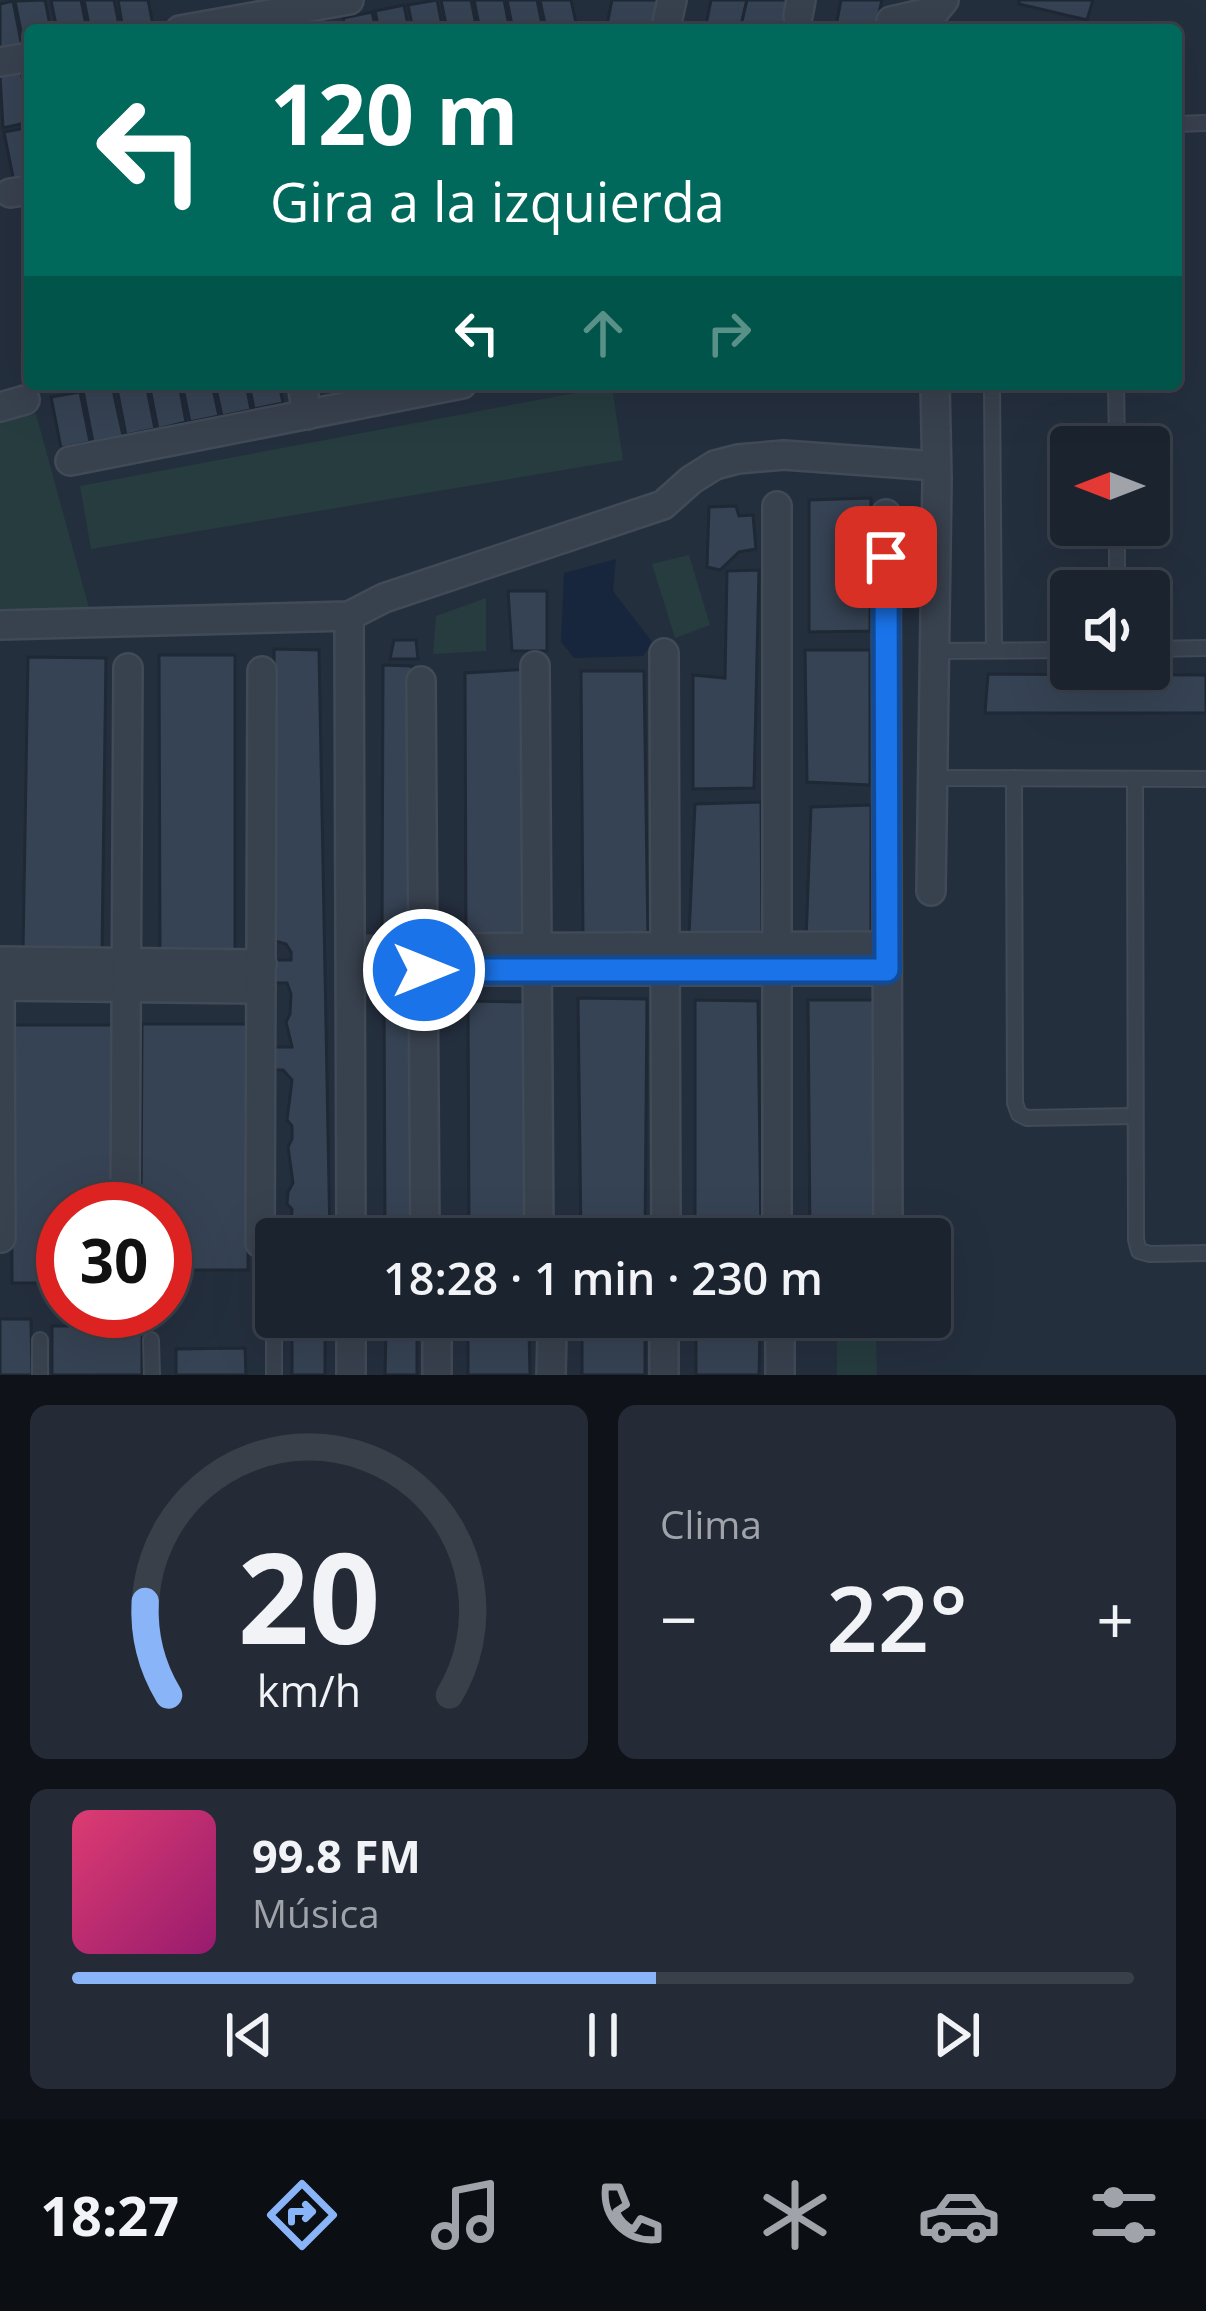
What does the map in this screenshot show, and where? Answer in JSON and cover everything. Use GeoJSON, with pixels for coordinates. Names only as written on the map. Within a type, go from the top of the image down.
{"type":"FeatureCollection","features":[{"type":"Feature","properties":{"kind":"street"},"geometry":{"type":"LineString","coordinates":[[200,0],[249,16]]}},
{"type":"Feature","properties":{"kind":"street"},"geometry":{"type":"LineString","coordinates":[[210,24],[350,0]]}},
{"type":"Feature","properties":{"kind":"street"},"geometry":{"type":"LineString","coordinates":[[893,17],[934,10],[944,0]]}},
{"type":"Feature","properties":{"kind":"street"},"geometry":{"type":"LineString","coordinates":[[70,461],[321,403],[417,390]]}},
{"type":"Feature","properties":{"kind":"street"},"geometry":{"type":"LineString","coordinates":[[931,891],[935,390]]}},
{"type":"Feature","properties":{"kind":"street"},"geometry":{"type":"LineString","coordinates":[[0,625],[350,616],[384,598],[663,505],[715,465],[738,459],[784,455],[936,466]]}},
{"type":"Feature","properties":{"kind":"street"},"geometry":{"type":"LineString","coordinates":[[777,506],[777,1218]]}},
{"type":"Feature","properties":{"kind":"street"},"geometry":{"type":"LineString","coordinates":[[886,514],[888,1218]]}},
{"type":"Feature","properties":{"kind":"street"},"geometry":{"type":"LineString","coordinates":[[350,616],[356,959],[351,1218]]}},
{"type":"Feature","properties":{"kind":"street"},"geometry":{"type":"LineString","coordinates":[[664,653],[667,1218]]}},
{"type":"Feature","properties":{"kind":"street"},"geometry":{"type":"LineString","coordinates":[[536,666],[539,1218]]}},
{"type":"Feature","properties":{"kind":"street"},"geometry":{"type":"LineString","coordinates":[[124,1182],[128,668]]}},
{"type":"Feature","properties":{"kind":"street"},"geometry":{"type":"LineString","coordinates":[[260,1218],[262,671]]}},
{"type":"Feature","properties":{"kind":"street"},"geometry":{"type":"LineString","coordinates":[[422,682],[425,1218]]}},
{"type":"Feature","properties":{"kind":"street"},"geometry":{"type":"LineString","coordinates":[[420,959],[887,958]]}},
{"type":"Feature","properties":{"kind":"street"},"geometry":{"type":"LineString","coordinates":[[0,962],[126,975]]}},
{"type":"Feature","properties":{"kind":"street"},"geometry":{"type":"LineString","coordinates":[[1,1238],[0,985],[126,975],[262,976]]}},
{"type":"Feature","properties":{"kind":"street"},"geometry":{"type":"LineString","coordinates":[[351,1338],[351,1375]]}},
{"type":"Feature","properties":{"kind":"street"},"geometry":{"type":"LineString","coordinates":[[551,1375],[552,1338]]}},
{"type":"Feature","properties":{"kind":"street"},"geometry":{"type":"LineString","coordinates":[[664,1338],[664,1375]]}},
{"type":"Feature","properties":{"kind":"street"},"geometry":{"type":"LineString","coordinates":[[780,1338],[780,1375]]}},
{"type":"Feature","properties":{"kind":"street"},"geometry":{"type":"LineString","coordinates":[[437,1339],[437,1375]]}},
{"type":"Feature","properties":{"kind":"lane"},"geometry":{"type":"LineString","coordinates":[[992,390],[994,650]]}},
{"type":"Feature","properties":{"kind":"lane"},"geometry":{"type":"LineString","coordinates":[[1116,390],[1117,426]]}},
{"type":"Feature","properties":{"kind":"lane"},"geometry":{"type":"LineString","coordinates":[[1170,649],[1206,648]]}},
{"type":"Feature","properties":{"kind":"lane"},"geometry":{"type":"LineString","coordinates":[[934,651],[1050,650]]}},
{"type":"Feature","properties":{"kind":"lane"},"geometry":{"type":"LineString","coordinates":[[932,778],[1206,779]]}},
{"type":"Feature","properties":{"kind":"lane"},"geometry":{"type":"LineString","coordinates":[[1014,778],[1015,1103],[1019,1114],[1027,1118],[1134,1116]]}},
{"type":"Feature","properties":{"kind":"lane"},"geometry":{"type":"LineString","coordinates":[[1135,779],[1138,1251],[1206,1253]]}},
{"type":"Feature","properties":{"kind":"lane"},"geometry":{"type":"LineString","coordinates":[[274,1338],[274,1375]]}},
{"type":"Feature","properties":{"kind":"lane"},"geometry":{"type":"LineString","coordinates":[[40,1340],[40,1375]]}},
{"type":"Feature","properties":{"kind":"lane"},"geometry":{"type":"LineString","coordinates":[[151,1340],[152,1375]]}},
{"type":"Feature","properties":{"kind":"green space"},"geometry":{"type":"Polygon","coordinates":[[[591,390],[613,390],[623,460],[91,549],[80,486],[591,390]]]}},
{"type":"Feature","properties":{"kind":"green space"},"geometry":{"type":"Polygon","coordinates":[[[36,414],[89,608],[0,611],[0,423],[36,414]]]}},
{"type":"Feature","properties":{"kind":"green space"},"geometry":{"type":"Polygon","coordinates":[[[689,555],[710,625],[675,638],[652,564],[689,555]]]}},
{"type":"Feature","properties":{"kind":"green space"},"geometry":{"type":"Polygon","coordinates":[[[486,598],[486,651],[433,654],[436,616],[486,598]]]}},
{"type":"Feature","properties":{"kind":"green space"},"geometry":{"type":"Polygon","coordinates":[[[837,1338],[876,1338],[877,1375],[837,1375],[837,1338]]]}},
{"type":"Feature","properties":{"kind":"water"},"geometry":{"type":"Polygon","coordinates":[[[616,559],[613,591],[653,643],[643,656],[574,658],[561,642],[564,573],[616,559]]]}},
{"type":"Feature","properties":{"kind":"building"},"geometry":{"type":"Polygon","coordinates":[[[45,0],[50,24],[24,24],[24,46],[15,1],[45,0]]]}},
{"type":"Feature","properties":{"kind":"building"},"geometry":{"type":"Polygon","coordinates":[[[51,0],[81,0],[86,24],[56,24],[51,0]]]}},
{"type":"Feature","properties":{"kind":"building"},"geometry":{"type":"Polygon","coordinates":[[[84,0],[114,0],[119,24],[89,24],[84,0]]]}},
{"type":"Feature","properties":{"kind":"building"},"geometry":{"type":"Polygon","coordinates":[[[118,0],[148,0],[153,24],[122,24],[118,0]]]}},
{"type":"Feature","properties":{"kind":"building"},"geometry":{"type":"Polygon","coordinates":[[[437,0],[442,24],[412,24],[408,5],[437,0]]]}},
{"type":"Feature","properties":{"kind":"building"},"geometry":{"type":"Polygon","coordinates":[[[441,0],[471,0],[476,24],[446,24],[441,0]]]}},
{"type":"Feature","properties":{"kind":"building"},"geometry":{"type":"Polygon","coordinates":[[[474,0],[504,0],[509,24],[479,24],[474,0]]]}},
{"type":"Feature","properties":{"kind":"building"},"geometry":{"type":"Polygon","coordinates":[[[507,0],[537,0],[542,24],[512,24],[507,0]]]}},
{"type":"Feature","properties":{"kind":"building"},"geometry":{"type":"Polygon","coordinates":[[[540,0],[571,0],[576,23],[545,24],[540,0]]]}},
{"type":"Feature","properties":{"kind":"building"},"geometry":{"type":"Polygon","coordinates":[[[612,0],[659,0],[653,24],[607,24],[612,0]]]}},
{"type":"Feature","properties":{"kind":"building"},"geometry":{"type":"Polygon","coordinates":[[[711,0],[747,0],[741,24],[706,24],[711,0]]]}},
{"type":"Feature","properties":{"kind":"building"},"geometry":{"type":"Polygon","coordinates":[[[747,0],[789,0],[784,24],[741,24],[747,0]]]}},
{"type":"Feature","properties":{"kind":"building"},"geometry":{"type":"Polygon","coordinates":[[[841,0],[882,0],[876,24],[836,24],[841,0]]]}},
{"type":"Feature","properties":{"kind":"building"},"geometry":{"type":"Polygon","coordinates":[[[1019,0],[1093,0],[1087,20],[1019,4],[1019,0]]]}},
{"type":"Feature","properties":{"kind":"building"},"geometry":{"type":"Polygon","coordinates":[[[13,1],[23,52],[0,56],[0,4],[13,1]]]}},
{"type":"Feature","properties":{"kind":"building"},"geometry":{"type":"Polygon","coordinates":[[[404,5],[408,24],[378,24],[375,11],[404,5]]]}},
{"type":"Feature","properties":{"kind":"building"},"geometry":{"type":"Polygon","coordinates":[[[372,12],[375,24],[344,24],[343,18],[372,12]]]}},
{"type":"Feature","properties":{"kind":"building"},"geometry":{"type":"Polygon","coordinates":[[[21,71],[24,123],[3,128],[0,75],[21,71]]]}},
{"type":"Feature","properties":{"kind":"building"},"geometry":{"type":"Polygon","coordinates":[[[24,128],[24,180],[14,182],[4,132],[24,128]]]}},
{"type":"Feature","properties":{"kind":"building"},"geometry":{"type":"Polygon","coordinates":[[[113,390],[123,436],[93,442],[83,391],[113,390]]]}},
{"type":"Feature","properties":{"kind":"building"},"geometry":{"type":"Polygon","coordinates":[[[117,390],[147,390],[155,429],[126,435],[117,390]]]}},
{"type":"Feature","properties":{"kind":"building"},"geometry":{"type":"Polygon","coordinates":[[[150,390],[180,390],[186,422],[158,429],[150,390]]]}},
{"type":"Feature","properties":{"kind":"building"},"geometry":{"type":"Polygon","coordinates":[[[183,390],[213,390],[219,416],[190,422],[183,390]]]}},
{"type":"Feature","properties":{"kind":"building"},"geometry":{"type":"Polygon","coordinates":[[[216,390],[247,390],[251,410],[222,416],[216,390]]]}},
{"type":"Feature","properties":{"kind":"building"},"geometry":{"type":"Polygon","coordinates":[[[250,390],[280,390],[283,403],[254,409],[250,390]]]}},
{"type":"Feature","properties":{"kind":"building"},"geometry":{"type":"Polygon","coordinates":[[[80,392],[90,442],[61,448],[51,397],[80,392]]]}},
{"type":"Feature","properties":{"kind":"building"},"geometry":{"type":"Polygon","coordinates":[[[871,498],[870,631],[809,632],[809,500],[871,498]]]}},
{"type":"Feature","properties":{"kind":"building"},"geometry":{"type":"Polygon","coordinates":[[[736,506],[739,516],[753,515],[756,549],[739,552],[720,570],[707,567],[709,507],[736,506]]]}},
{"type":"Feature","properties":{"kind":"building"},"geometry":{"type":"Polygon","coordinates":[[[759,570],[754,788],[693,789],[693,675],[725,678],[727,571],[759,570]]]}},
{"type":"Feature","properties":{"kind":"building"},"geometry":{"type":"Polygon","coordinates":[[[508,591],[547,591],[547,651],[512,651],[508,591]]]}},
{"type":"Feature","properties":{"kind":"building"},"geometry":{"type":"Polygon","coordinates":[[[394,640],[416,640],[418,659],[390,659],[394,640]]]}},
{"type":"Feature","properties":{"kind":"building"},"geometry":{"type":"Polygon","coordinates":[[[274,649],[319,650],[330,1218],[291,1218],[287,1204],[293,1183],[288,1147],[292,1126],[287,1120],[292,1080],[283,1070],[274,1070],[274,1047],[292,1047],[286,1022],[291,994],[287,983],[275,983],[274,960],[291,960],[291,952],[286,944],[275,941],[274,649]]]}},
{"type":"Feature","properties":{"kind":"building"},"geometry":{"type":"Polygon","coordinates":[[[805,650],[870,650],[870,785],[807,782],[805,650]]]}},
{"type":"Feature","properties":{"kind":"building"},"geometry":{"type":"Polygon","coordinates":[[[159,655],[235,655],[235,957],[160,957],[159,655]]]}},
{"type":"Feature","properties":{"kind":"building"},"geometry":{"type":"Polygon","coordinates":[[[28,657],[106,658],[102,952],[23,950],[28,657]]]}},
{"type":"Feature","properties":{"kind":"building"},"geometry":{"type":"Polygon","coordinates":[[[383,665],[412,666],[411,933],[382,933],[383,665]]]}},
{"type":"Feature","properties":{"kind":"building"},"geometry":{"type":"Polygon","coordinates":[[[530,669],[531,940],[466,943],[465,673],[530,669]]]}},
{"type":"Feature","properties":{"kind":"building"},"geometry":{"type":"Polygon","coordinates":[[[581,671],[644,671],[648,940],[583,940],[581,671]]]}},
{"type":"Feature","properties":{"kind":"building"},"geometry":{"type":"Polygon","coordinates":[[[988,674],[1050,674],[1050,690],[1170,690],[1170,675],[1206,675],[1206,713],[985,713],[988,674]]]}},
{"type":"Feature","properties":{"kind":"building"},"geometry":{"type":"Polygon","coordinates":[[[761,802],[762,938],[689,935],[695,804],[761,802]]]}},
{"type":"Feature","properties":{"kind":"building"},"geometry":{"type":"Polygon","coordinates":[[[871,805],[871,938],[806,940],[811,807],[871,805]]]}},
{"type":"Feature","properties":{"kind":"building"},"geometry":{"type":"Polygon","coordinates":[[[361,937],[381,937],[381,987],[361,987],[361,937]]]}},
{"type":"Feature","properties":{"kind":"building"},"geometry":{"type":"Polygon","coordinates":[[[384,994],[417,994],[418,1218],[385,1218],[384,994]]]}},
{"type":"Feature","properties":{"kind":"building"},"geometry":{"type":"Polygon","coordinates":[[[578,998],[647,999],[645,1218],[581,1218],[578,998]]]}},
{"type":"Feature","properties":{"kind":"building"},"geometry":{"type":"Polygon","coordinates":[[[695,1000],[758,1001],[761,1218],[695,1218],[695,1000]]]}},
{"type":"Feature","properties":{"kind":"building"},"geometry":{"type":"Polygon","coordinates":[[[808,1000],[875,1000],[875,1218],[810,1218],[808,1000]]]}},
{"type":"Feature","properties":{"kind":"building"},"geometry":{"type":"Polygon","coordinates":[[[468,1001],[529,1002],[532,1218],[469,1218],[468,1001]]]}},
{"type":"Feature","properties":{"kind":"building"},"geometry":{"type":"Polygon","coordinates":[[[142,1024],[249,1024],[248,1270],[192,1270],[192,1182],[141,1182],[142,1024]]]}},
{"type":"Feature","properties":{"kind":"building"},"geometry":{"type":"Polygon","coordinates":[[[11,1025],[114,1025],[114,1182],[36,1182],[36,1283],[12,1283],[11,1025]]]}},
{"type":"Feature","properties":{"kind":"building"},"geometry":{"type":"Polygon","coordinates":[[[0,1319],[31,1319],[32,1375],[0,1375],[0,1319]]]}},
{"type":"Feature","properties":{"kind":"building"},"geometry":{"type":"Polygon","coordinates":[[[52,1338],[142,1338],[142,1375],[52,1375],[52,1338]]]}},
{"type":"Feature","properties":{"kind":"building"},"geometry":{"type":"Polygon","coordinates":[[[292,1338],[325,1338],[325,1375],[292,1375],[292,1338]]]}},
{"type":"Feature","properties":{"kind":"building"},"geometry":{"type":"Polygon","coordinates":[[[386,1338],[417,1338],[417,1375],[385,1375],[386,1338]]]}},
{"type":"Feature","properties":{"kind":"building"},"geometry":{"type":"Polygon","coordinates":[[[468,1338],[529,1338],[530,1375],[468,1375],[468,1338]]]}},
{"type":"Feature","properties":{"kind":"building"},"geometry":{"type":"Polygon","coordinates":[[[582,1338],[645,1338],[645,1375],[582,1375],[582,1338]]]}},
{"type":"Feature","properties":{"kind":"building"},"geometry":{"type":"Polygon","coordinates":[[[696,1338],[760,1338],[759,1375],[696,1375],[696,1338]]]}},
{"type":"Feature","properties":{"kind":"building"},"geometry":{"type":"Polygon","coordinates":[[[245,1348],[246,1375],[176,1375],[176,1349],[245,1348]]]}},
{"type":"Feature","properties":{"kind":"tunnel"},"geometry":{"type":"LineString","coordinates":[[361,948],[418,948]]}},
{"type":"Feature","properties":{"kind":"tunnel"},"geometry":{"type":"LineString","coordinates":[[361,971],[418,971]]}},
{"type":"Feature","properties":{"kind":"route"},"geometry":{"type":"LineString","coordinates":[[424,970],[887,970],[886,557]]}}]}
